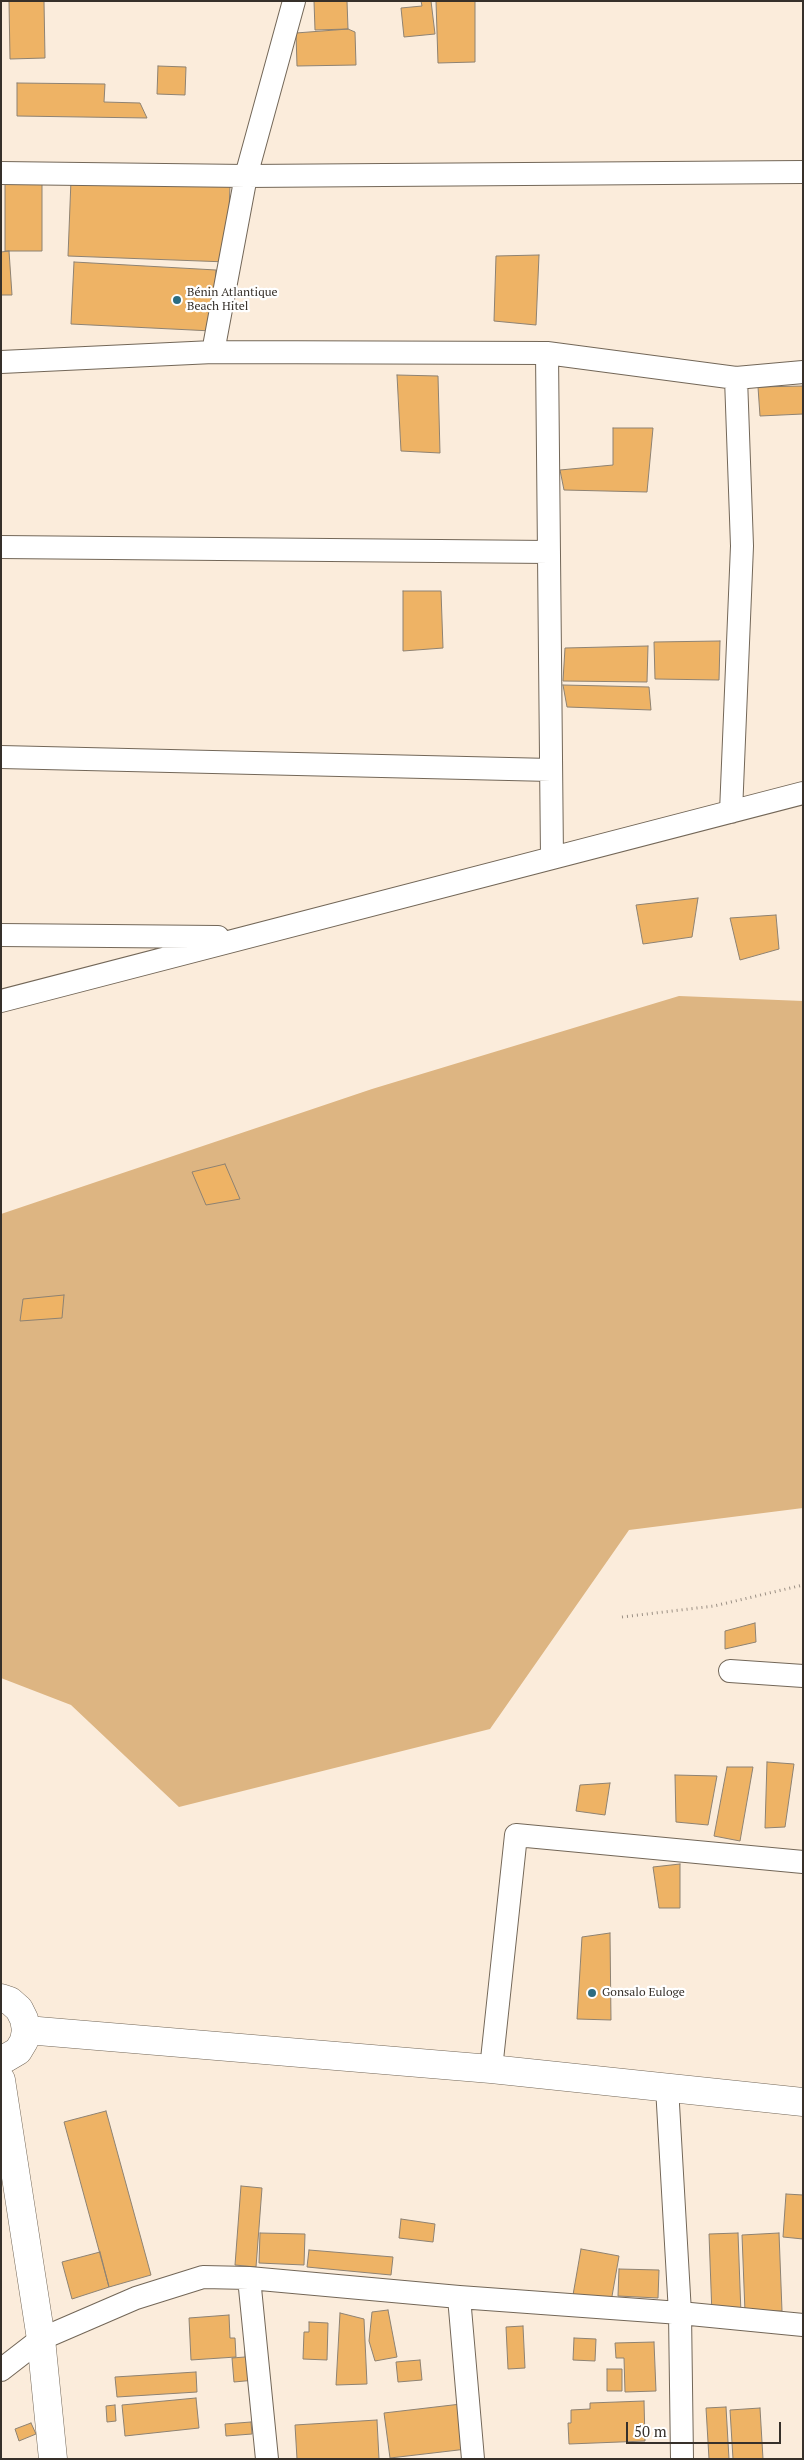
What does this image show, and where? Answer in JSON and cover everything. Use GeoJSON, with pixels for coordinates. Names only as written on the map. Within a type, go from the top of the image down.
{"type":"FeatureCollection","features":[{"type":"Feature","properties":{"kind":"street"},"geometry":{"type":"LineString","coordinates":[[212,352],[246,176],[294,1]]}},
{"type":"Feature","properties":{"kind":"street"},"geometry":{"type":"LineString","coordinates":[[1,173],[246,176],[803,172]]}},
{"type":"Feature","properties":{"kind":"street"},"geometry":{"type":"LineString","coordinates":[[1,362],[212,352],[546,353],[736,378],[803,372]]}},
{"type":"Feature","properties":{"kind":"street"},"geometry":{"type":"LineString","coordinates":[[546,353],[552,858]]}},
{"type":"Feature","properties":{"kind":"street"},"geometry":{"type":"LineString","coordinates":[[732,812],[742,546],[736,378]]}},
{"type":"Feature","properties":{"kind":"street"},"geometry":{"type":"LineString","coordinates":[[1,548],[549,552]]}},
{"type":"Feature","properties":{"kind":"street"},"geometry":{"type":"LineString","coordinates":[[1,757],[551,770]]}},
{"type":"Feature","properties":{"kind":"street"},"geometry":{"type":"LineString","coordinates":[[1,1001],[803,793]]}},
{"type":"Feature","properties":{"kind":"street"},"geometry":{"type":"LineString","coordinates":[[1,935],[249,938]]}},
{"type":"Feature","properties":{"kind":"street"},"geometry":{"type":"LineString","coordinates":[[730,1671],[803,1676]]}},
{"type":"Feature","properties":{"kind":"street"},"geometry":{"type":"LineString","coordinates":[[491,2070],[516,1835],[803,1862]]}},
{"type":"Feature","properties":{"kind":"street"},"geometry":{"type":"LineString","coordinates":[[1,1998],[10,2001],[19,2009],[24,2019],[26,2030],[24,2041],[18,2051],[1,2061]]}},
{"type":"Feature","properties":{"kind":"street"},"geometry":{"type":"LineString","coordinates":[[26,2030],[491,2070],[803,2102]]}},
{"type":"Feature","properties":{"kind":"street"},"geometry":{"type":"LineString","coordinates":[[1,2080],[4,2122],[41,2339],[53,2459]]}},
{"type":"Feature","properties":{"kind":"street"},"geometry":{"type":"LineString","coordinates":[[667,2087],[680,2313],[682,2459]]}},
{"type":"Feature","properties":{"kind":"street"},"geometry":{"type":"LineString","coordinates":[[1,2370],[41,2339],[136,2298],[203,2277],[249,2278],[459,2297],[680,2313],[803,2325]]}},
{"type":"Feature","properties":{"kind":"street"},"geometry":{"type":"LineString","coordinates":[[249,2278],[267,2459]]}},
{"type":"Feature","properties":{"kind":"street"},"geometry":{"type":"LineString","coordinates":[[459,2297],[473,2459]]}},
{"type":"Feature","properties":{"kind":"path"},"geometry":{"type":"LineString","coordinates":[[622,1617],[714,1606],[803,1585]]}},
{"type":"Feature","properties":{"kind":"shaded area"},"geometry":{"type":"Polygon","coordinates":[[[679,996],[803,1001],[803,1508],[629,1530],[490,1729],[179,1807],[71,1705],[1,1678],[1,1214],[372,1089],[679,996]]]}},
{"type":"Feature","properties":{"kind":"building"},"geometry":{"type":"Polygon","coordinates":[[[9,1],[44,1],[45,58],[10,59],[9,1]]]}},
{"type":"Feature","properties":{"kind":"building"},"geometry":{"type":"Polygon","coordinates":[[[314,1],[347,1],[348,29],[315,30],[314,1]]]}},
{"type":"Feature","properties":{"kind":"building"},"geometry":{"type":"Polygon","coordinates":[[[421,1],[431,1],[435,34],[404,37],[401,8],[422,6],[421,1]]]}},
{"type":"Feature","properties":{"kind":"building"},"geometry":{"type":"Polygon","coordinates":[[[436,1],[475,1],[475,62],[438,63],[436,1]]]}},
{"type":"Feature","properties":{"kind":"building"},"geometry":{"type":"Polygon","coordinates":[[[348,29],[355,32],[356,65],[297,66],[296,33],[348,29]]]}},
{"type":"Feature","properties":{"kind":"building"},"geometry":{"type":"Polygon","coordinates":[[[158,66],[186,67],[185,95],[157,94],[158,66]]]}},
{"type":"Feature","properties":{"kind":"building"},"geometry":{"type":"Polygon","coordinates":[[[17,83],[105,84],[104,102],[140,103],[147,118],[17,116],[17,83]]]}},
{"type":"Feature","properties":{"kind":"building"},"geometry":{"type":"Polygon","coordinates":[[[5,177],[42,177],[42,251],[5,251],[5,177]]]}},
{"type":"Feature","properties":{"kind":"building"},"geometry":{"type":"Polygon","coordinates":[[[71,180],[230,186],[227,262],[68,256],[71,180]]]}},
{"type":"Feature","properties":{"kind":"building"},"geometry":{"type":"Polygon","coordinates":[[[9,251],[12,295],[1,295],[1,252],[9,251]]]}},
{"type":"Feature","properties":{"kind":"building"},"geometry":{"type":"Polygon","coordinates":[[[539,255],[536,325],[494,321],[496,256],[539,255]]]}},
{"type":"Feature","properties":{"kind":"building"},"geometry":{"type":"Polygon","coordinates":[[[74,262],[216,270],[212,331],[71,324],[74,262]]]}},
{"type":"Feature","properties":{"kind":"building"},"geometry":{"type":"Polygon","coordinates":[[[397,375],[438,376],[440,453],[401,451],[397,375]]]}},
{"type":"Feature","properties":{"kind":"building"},"geometry":{"type":"Polygon","coordinates":[[[803,386],[803,414],[760,416],[758,387],[803,386]]]}},
{"type":"Feature","properties":{"kind":"building"},"geometry":{"type":"Polygon","coordinates":[[[613,428],[653,428],[647,492],[564,490],[560,470],[613,465],[613,428]]]}},
{"type":"Feature","properties":{"kind":"building"},"geometry":{"type":"Polygon","coordinates":[[[403,591],[441,591],[443,648],[403,651],[403,591]]]}},
{"type":"Feature","properties":{"kind":"building"},"geometry":{"type":"Polygon","coordinates":[[[720,641],[719,680],[655,679],[654,642],[720,641]]]}},
{"type":"Feature","properties":{"kind":"building"},"geometry":{"type":"Polygon","coordinates":[[[648,646],[647,682],[563,681],[565,648],[648,646]]]}},
{"type":"Feature","properties":{"kind":"building"},"geometry":{"type":"Polygon","coordinates":[[[563,685],[649,687],[651,710],[567,707],[563,685]]]}},
{"type":"Feature","properties":{"kind":"building"},"geometry":{"type":"Polygon","coordinates":[[[698,898],[692,937],[643,944],[636,905],[698,898]]]}},
{"type":"Feature","properties":{"kind":"building"},"geometry":{"type":"Polygon","coordinates":[[[776,915],[779,949],[740,960],[730,918],[776,915]]]}},
{"type":"Feature","properties":{"kind":"building"},"geometry":{"type":"Polygon","coordinates":[[[225,1164],[240,1199],[206,1205],[192,1172],[225,1164]]]}},
{"type":"Feature","properties":{"kind":"building"},"geometry":{"type":"Polygon","coordinates":[[[64,1295],[62,1318],[20,1321],[23,1299],[64,1295]]]}},
{"type":"Feature","properties":{"kind":"building"},"geometry":{"type":"Polygon","coordinates":[[[755,1623],[756,1642],[725,1649],[725,1631],[755,1623]]]}},
{"type":"Feature","properties":{"kind":"building"},"geometry":{"type":"Polygon","coordinates":[[[767,1762],[794,1764],[785,1827],[765,1828],[767,1762]]]}},
{"type":"Feature","properties":{"kind":"building"},"geometry":{"type":"Polygon","coordinates":[[[727,1767],[753,1767],[740,1841],[714,1836],[727,1767]]]}},
{"type":"Feature","properties":{"kind":"building"},"geometry":{"type":"Polygon","coordinates":[[[675,1775],[717,1776],[708,1825],[676,1822],[675,1775]]]}},
{"type":"Feature","properties":{"kind":"building"},"geometry":{"type":"Polygon","coordinates":[[[610,1783],[605,1815],[576,1811],[580,1785],[610,1783]]]}},
{"type":"Feature","properties":{"kind":"building"},"geometry":{"type":"Polygon","coordinates":[[[680,1864],[680,1908],[659,1908],[653,1867],[680,1864]]]}},
{"type":"Feature","properties":{"kind":"building"},"geometry":{"type":"Polygon","coordinates":[[[610,1933],[611,2020],[577,2019],[582,1937],[610,1933]]]}},
{"type":"Feature","properties":{"kind":"building"},"geometry":{"type":"Polygon","coordinates":[[[106,2111],[151,2275],[109,2287],[64,2122],[106,2111]]]}},
{"type":"Feature","properties":{"kind":"building"},"geometry":{"type":"Polygon","coordinates":[[[241,2186],[262,2188],[256,2267],[235,2265],[241,2186]]]}},
{"type":"Feature","properties":{"kind":"building"},"geometry":{"type":"Polygon","coordinates":[[[786,2194],[803,2195],[803,2239],[783,2237],[786,2194]]]}},
{"type":"Feature","properties":{"kind":"building"},"geometry":{"type":"Polygon","coordinates":[[[401,2219],[435,2224],[433,2242],[399,2238],[401,2219]]]}},
{"type":"Feature","properties":{"kind":"building"},"geometry":{"type":"Polygon","coordinates":[[[260,2233],[305,2234],[304,2265],[259,2263],[260,2233]]]}},
{"type":"Feature","properties":{"kind":"building"},"geometry":{"type":"Polygon","coordinates":[[[738,2233],[741,2314],[712,2315],[709,2234],[738,2233]]]}},
{"type":"Feature","properties":{"kind":"building"},"geometry":{"type":"Polygon","coordinates":[[[779,2233],[782,2311],[745,2312],[742,2235],[779,2233]]]}},
{"type":"Feature","properties":{"kind":"building"},"geometry":{"type":"Polygon","coordinates":[[[581,2249],[619,2256],[611,2302],[573,2295],[581,2249]]]}},
{"type":"Feature","properties":{"kind":"building"},"geometry":{"type":"Polygon","coordinates":[[[309,2250],[393,2257],[391,2275],[307,2267],[309,2250]]]}},
{"type":"Feature","properties":{"kind":"building"},"geometry":{"type":"Polygon","coordinates":[[[100,2252],[109,2287],[72,2299],[62,2262],[100,2252]]]}},
{"type":"Feature","properties":{"kind":"building"},"geometry":{"type":"Polygon","coordinates":[[[619,2269],[659,2270],[658,2298],[618,2296],[619,2269]]]}},
{"type":"Feature","properties":{"kind":"building"},"geometry":{"type":"Polygon","coordinates":[[[388,2310],[397,2357],[375,2361],[369,2341],[372,2312],[388,2310]]]}},
{"type":"Feature","properties":{"kind":"building"},"geometry":{"type":"Polygon","coordinates":[[[340,2313],[364,2319],[367,2384],[336,2385],[340,2313]]]}},
{"type":"Feature","properties":{"kind":"building"},"geometry":{"type":"Polygon","coordinates":[[[229,2315],[230,2338],[235,2338],[236,2357],[191,2360],[189,2318],[229,2315]]]}},
{"type":"Feature","properties":{"kind":"building"},"geometry":{"type":"Polygon","coordinates":[[[309,2322],[328,2323],[327,2360],[303,2359],[304,2332],[309,2332],[309,2322]]]}},
{"type":"Feature","properties":{"kind":"building"},"geometry":{"type":"Polygon","coordinates":[[[523,2326],[525,2368],[508,2369],[506,2327],[523,2326]]]}},
{"type":"Feature","properties":{"kind":"building"},"geometry":{"type":"Polygon","coordinates":[[[574,2338],[596,2339],[595,2361],[573,2360],[574,2338]]]}},
{"type":"Feature","properties":{"kind":"building"},"geometry":{"type":"Polygon","coordinates":[[[654,2342],[656,2391],[625,2392],[624,2358],[616,2358],[615,2343],[654,2342]]]}},
{"type":"Feature","properties":{"kind":"building"},"geometry":{"type":"Polygon","coordinates":[[[264,2350],[266,2379],[234,2382],[232,2358],[245,2357],[245,2351],[264,2350]]]}},
{"type":"Feature","properties":{"kind":"building"},"geometry":{"type":"Polygon","coordinates":[[[420,2360],[422,2380],[398,2382],[396,2362],[420,2360]]]}},
{"type":"Feature","properties":{"kind":"building"},"geometry":{"type":"Polygon","coordinates":[[[607,2369],[622,2369],[622,2391],[607,2391],[607,2369]]]}},
{"type":"Feature","properties":{"kind":"building"},"geometry":{"type":"Polygon","coordinates":[[[196,2372],[197,2392],[117,2397],[115,2377],[196,2372]]]}},
{"type":"Feature","properties":{"kind":"building"},"geometry":{"type":"Polygon","coordinates":[[[196,2398],[199,2428],[125,2436],[122,2405],[196,2398]]]}},
{"type":"Feature","properties":{"kind":"building"},"geometry":{"type":"Polygon","coordinates":[[[644,2401],[645,2441],[569,2444],[568,2423],[571,2423],[571,2410],[590,2409],[590,2403],[644,2401]]]}},
{"type":"Feature","properties":{"kind":"building"},"geometry":{"type":"Polygon","coordinates":[[[461,2404],[467,2449],[390,2458],[384,2413],[461,2404]]]}},
{"type":"Feature","properties":{"kind":"building"},"geometry":{"type":"Polygon","coordinates":[[[115,2405],[116,2421],[107,2422],[106,2406],[115,2405]]]}},
{"type":"Feature","properties":{"kind":"building"},"geometry":{"type":"Polygon","coordinates":[[[726,2407],[729,2459],[709,2459],[706,2408],[726,2407]]]}},
{"type":"Feature","properties":{"kind":"building"},"geometry":{"type":"Polygon","coordinates":[[[760,2408],[763,2459],[733,2459],[730,2410],[760,2408]]]}},
{"type":"Feature","properties":{"kind":"building"},"geometry":{"type":"Polygon","coordinates":[[[377,2420],[379,2459],[297,2459],[295,2425],[377,2420]]]}},
{"type":"Feature","properties":{"kind":"building"},"geometry":{"type":"Polygon","coordinates":[[[251,2422],[252,2434],[226,2436],[225,2424],[251,2422]]]}},
{"type":"Feature","properties":{"kind":"building"},"geometry":{"type":"Polygon","coordinates":[[[31,2423],[36,2434],[19,2441],[15,2429],[31,2423]]]}},
{"type":"Feature","properties":{"kind":"place","name":"Bénin Atlantique Beach Hitel"},"geometry":{"type":"Point","coordinates":[177,300]}},
{"type":"Feature","properties":{"kind":"place","name":"Gonsalo Euloge"},"geometry":{"type":"Point","coordinates":[592,1993]}}]}
